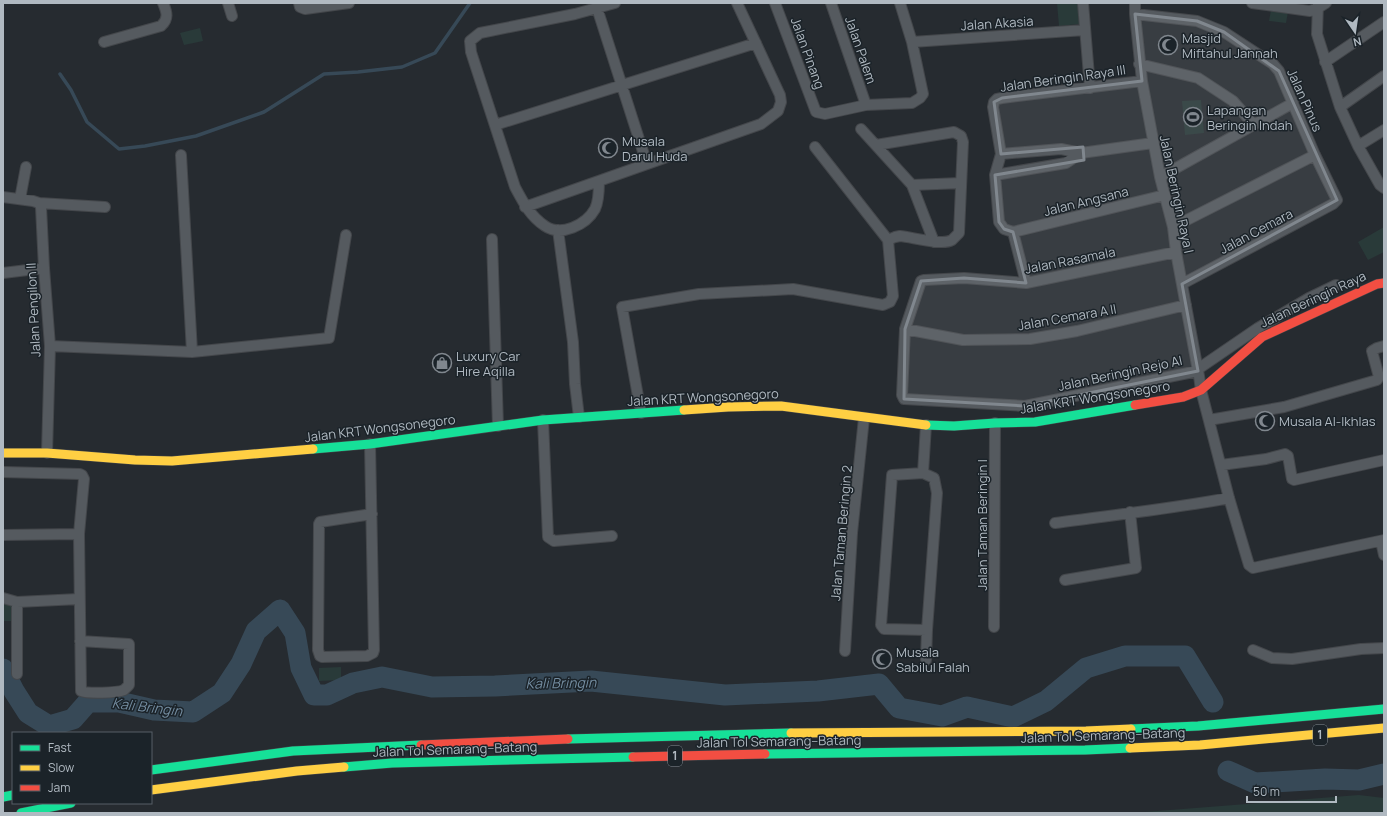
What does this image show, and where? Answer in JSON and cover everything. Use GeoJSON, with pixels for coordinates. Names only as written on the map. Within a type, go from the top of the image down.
{"type":"FeatureCollection","features":[{"type":"Feature","properties":{"kind":"main road","name":"Jalan Beringin Raya"},"geometry":{"type":"LineString","coordinates":[[1201,390],[1262,337],[1384,282]]}},
{"type":"Feature","properties":{"kind":"main road","name":"Jalan KRT Wongsonegoro"},"geometry":{"type":"LineString","coordinates":[[3,453],[48,453],[135,460],[172,461],[370,444],[543,420],[728,407],[781,406],[926,425],[954,426],[1035,422],[1067,418],[1183,397],[1201,390]]}},
{"type":"Feature","properties":{"kind":"main road","name":"Jalan Tol Semarang–Batang"},"geometry":{"type":"LineString","coordinates":[[152,770],[293,751],[396,745],[806,733],[1086,731],[1198,726],[1384,709]]}},
{"type":"Feature","properties":{"kind":"main road","name":"Jalan Tol Semarang–Batang"},"geometry":{"type":"LineString","coordinates":[[152,790],[297,771],[392,763],[809,753],[1085,750],[1256,741],[1384,728]]}},
{"type":"Feature","properties":{"kind":"main road"},"geometry":{"type":"LineString","coordinates":[[21,813],[66,804]]}},
{"type":"Feature","properties":{"kind":"street"},"geometry":{"type":"LineString","coordinates":[[104,42],[162,26],[167,16],[164,3]]}},
{"type":"Feature","properties":{"kind":"street"},"geometry":{"type":"LineString","coordinates":[[228,3],[232,16]]}},
{"type":"Feature","properties":{"kind":"street"},"geometry":{"type":"LineString","coordinates":[[299,5],[305,9],[350,3]]}},
{"type":"Feature","properties":{"kind":"street"},"geometry":{"type":"LineString","coordinates":[[599,181],[596,208],[588,219],[575,227],[558,230],[552,229],[545,226],[525,207],[515,187],[471,52],[470,41],[480,34],[615,3]]}},
{"type":"Feature","properties":{"kind":"street"},"geometry":{"type":"LineString","coordinates":[[525,207],[761,124],[778,111],[781,102],[780,95],[737,3]]}},
{"type":"Feature","properties":{"kind":"street","name":"Jalan Pinang"},"geometry":{"type":"LineString","coordinates":[[775,3],[816,112],[825,114],[866,105]]}},
{"type":"Feature","properties":{"kind":"street","name":"Jalan Palem"},"geometry":{"type":"LineString","coordinates":[[831,3],[866,105]]}},
{"type":"Feature","properties":{"kind":"street"},"geometry":{"type":"LineString","coordinates":[[866,105],[912,103],[923,94],[912,42],[900,3]]}},
{"type":"Feature","properties":{"kind":"street"},"geometry":{"type":"LineString","coordinates":[[1083,3],[1090,88]]}},
{"type":"Feature","properties":{"kind":"street","name":"Jalan Beringin Raya I"},"geometry":{"type":"LineString","coordinates":[[1135,3],[1139,64],[1160,177],[1173,227],[1176,252],[1201,390]]}},
{"type":"Feature","properties":{"kind":"street"},"geometry":{"type":"LineString","coordinates":[[1252,3],[1310,11],[1320,5]]}},
{"type":"Feature","properties":{"kind":"street"},"geometry":{"type":"LineString","coordinates":[[1320,5],[1317,34],[1340,107],[1358,146],[1380,185],[1384,188]]}},
{"type":"Feature","properties":{"kind":"street"},"geometry":{"type":"LineString","coordinates":[[597,8],[647,164]]}},
{"type":"Feature","properties":{"kind":"street","name":"Jalan Pinus"},"geometry":{"type":"LineString","coordinates":[[1135,14],[1197,21],[1224,32],[1273,64],[1280,71],[1315,155],[1336,197]]}},
{"type":"Feature","properties":{"kind":"street"},"geometry":{"type":"LineString","coordinates":[[1325,62],[1384,22]]}},
{"type":"Feature","properties":{"kind":"street","name":"Jalan Akasia"},"geometry":{"type":"LineString","coordinates":[[912,42],[1085,30]]}},
{"type":"Feature","properties":{"kind":"street"},"geometry":{"type":"LineString","coordinates":[[495,125],[756,43]]}},
{"type":"Feature","properties":{"kind":"street","name":"Jalan Beringin Raya III"},"geometry":{"type":"LineString","coordinates":[[1139,64],[1198,78],[1233,101],[1254,125]]}},
{"type":"Feature","properties":{"kind":"street"},"geometry":{"type":"LineString","coordinates":[[1340,107],[1384,76]]}},
{"type":"Feature","properties":{"kind":"street","name":"Jalan Beringin Raya III"},"geometry":{"type":"LineString","coordinates":[[1001,154],[993,107],[994,102],[997,99],[1142,81]]}},
{"type":"Feature","properties":{"kind":"street"},"geometry":{"type":"LineString","coordinates":[[1160,177],[1293,103]]}},
{"type":"Feature","properties":{"kind":"street"},"geometry":{"type":"LineString","coordinates":[[861,129],[912,185],[934,242]]}},
{"type":"Feature","properties":{"kind":"street"},"geometry":{"type":"LineString","coordinates":[[1358,146],[1384,130]]}},
{"type":"Feature","properties":{"kind":"street"},"geometry":{"type":"LineString","coordinates":[[876,146],[954,132],[961,136],[963,142],[959,233],[952,240],[948,241],[934,242],[900,236],[888,240]]}},
{"type":"Feature","properties":{"kind":"street"},"geometry":{"type":"LineString","coordinates":[[1026,283],[1013,232],[1004,229],[999,222],[995,174],[1001,154],[1061,149],[1081,153],[1153,143]]}},
{"type":"Feature","properties":{"kind":"street"},"geometry":{"type":"LineString","coordinates":[[641,412],[622,307],[699,294],[793,289],[883,305],[890,302],[893,296],[888,240],[815,147]]}},
{"type":"Feature","properties":{"kind":"street"},"geometry":{"type":"LineString","coordinates":[[995,174],[1066,163],[1081,153]]}},
{"type":"Feature","properties":{"kind":"street"},"geometry":{"type":"LineString","coordinates":[[181,155],[192,352]]}},
{"type":"Feature","properties":{"kind":"street"},"geometry":{"type":"LineString","coordinates":[[1173,227],[1315,155]]}},
{"type":"Feature","properties":{"kind":"street"},"geometry":{"type":"LineString","coordinates":[[20,199],[26,167]]}},
{"type":"Feature","properties":{"kind":"street"},"geometry":{"type":"LineString","coordinates":[[912,185],[961,183]]}},
{"type":"Feature","properties":{"kind":"street","name":"Jalan Angsana"},"geometry":{"type":"LineString","coordinates":[[1013,232],[1165,195]]}},
{"type":"Feature","properties":{"kind":"street","name":"Jalan Cemara"},"geometry":{"type":"LineString","coordinates":[[1182,284],[1333,204],[1337,200],[1336,197]]}},
{"type":"Feature","properties":{"kind":"street"},"geometry":{"type":"LineString","coordinates":[[3,198],[20,199],[39,203],[105,207]]}},
{"type":"Feature","properties":{"kind":"street","name":"Jalan Pengilon II"},"geometry":{"type":"LineString","coordinates":[[39,203],[41,208],[50,346],[48,453]]}},
{"type":"Feature","properties":{"kind":"street"},"geometry":{"type":"LineString","coordinates":[[558,230],[573,342],[575,384],[579,417]]}},
{"type":"Feature","properties":{"kind":"street"},"geometry":{"type":"LineString","coordinates":[[50,346],[192,352],[329,338],[346,235]]}},
{"type":"Feature","properties":{"kind":"street"},"geometry":{"type":"LineString","coordinates":[[492,239],[498,426]]}},
{"type":"Feature","properties":{"kind":"street","name":"Jalan Rasamala"},"geometry":{"type":"LineString","coordinates":[[905,329],[921,281],[927,279],[964,278],[1026,283],[1176,252]]}},
{"type":"Feature","properties":{"kind":"street"},"geometry":{"type":"LineString","coordinates":[[3,274],[44,268]]}},
{"type":"Feature","properties":{"kind":"street"},"geometry":{"type":"LineString","coordinates":[[1198,370],[1258,328],[1309,298],[1336,285]]}},
{"type":"Feature","properties":{"kind":"street","name":"Jalan Cemara A II"},"geometry":{"type":"LineString","coordinates":[[905,329],[963,340],[1030,339],[1077,331],[1186,306]]}},
{"type":"Feature","properties":{"kind":"street","name":"Jalan Beringin Rejo AI"},"geometry":{"type":"LineString","coordinates":[[905,329],[902,395],[904,399],[1025,406],[1198,370]]}},
{"type":"Feature","properties":{"kind":"street"},"geometry":{"type":"LineString","coordinates":[[1209,420],[1284,407],[1377,380],[1379,377],[1372,351],[1384,346]]}},
{"type":"Feature","properties":{"kind":"street"},"geometry":{"type":"LineString","coordinates":[[1201,390],[1229,498],[1249,565],[1253,568],[1382,541],[1384,555]]}},
{"type":"Feature","properties":{"kind":"street","name":"Jalan Taman Beringin 2"},"geometry":{"type":"LineString","coordinates":[[845,651],[852,533],[864,418]]}},
{"type":"Feature","properties":{"kind":"street"},"geometry":{"type":"LineString","coordinates":[[543,420],[548,537],[554,541],[612,536]]}},
{"type":"Feature","properties":{"kind":"street","name":"Jalan Taman Beringin I"},"geometry":{"type":"LineString","coordinates":[[994,627],[996,423]]}},
{"type":"Feature","properties":{"kind":"street"},"geometry":{"type":"LineString","coordinates":[[923,474],[926,425]]}},
{"type":"Feature","properties":{"kind":"street"},"geometry":{"type":"LineString","coordinates":[[370,444],[372,514],[374,650],[373,653],[367,656],[322,657],[320,656],[318,650],[319,524],[320,522],[372,514]]}},
{"type":"Feature","properties":{"kind":"street"},"geometry":{"type":"LineString","coordinates":[[1221,466],[1266,459],[1286,454],[1288,456],[1292,478],[1294,480],[1384,460]]}},
{"type":"Feature","properties":{"kind":"street"},"geometry":{"type":"LineString","coordinates":[[3,472],[82,475],[84,479],[78,534],[79,599],[81,691],[95,693],[117,691],[124,690],[129,686],[129,644],[80,641]]}},
{"type":"Feature","properties":{"kind":"street"},"geometry":{"type":"LineString","coordinates":[[926,660],[937,493],[934,478],[923,474],[892,475],[881,624],[884,629],[927,630]]}},
{"type":"Feature","properties":{"kind":"street"},"geometry":{"type":"LineString","coordinates":[[1055,523],[1130,512],[1180,507],[1229,498]]}},
{"type":"Feature","properties":{"kind":"street"},"geometry":{"type":"LineString","coordinates":[[1065,580],[1136,568],[1130,512]]}},
{"type":"Feature","properties":{"kind":"street"},"geometry":{"type":"LineString","coordinates":[[3,535],[78,534]]}},
{"type":"Feature","properties":{"kind":"street"},"geometry":{"type":"LineString","coordinates":[[3,598],[17,602],[79,599]]}},
{"type":"Feature","properties":{"kind":"street"},"geometry":{"type":"LineString","coordinates":[[17,602],[17,674]]}},
{"type":"Feature","properties":{"kind":"street"},"geometry":{"type":"LineString","coordinates":[[1253,650],[1272,658],[1292,659],[1361,649],[1384,648]]}},
{"type":"Feature","properties":{"kind":"highlighted area"},"geometry":{"type":"Polygon","coordinates":[[[1135,14],[1197,21],[1224,32],[1279,71],[1337,200],[1182,284],[1198,371],[1025,406],[904,399],[905,329],[921,281],[964,278],[1026,283],[1013,232],[1004,229],[999,222],[995,175],[1084,160],[1083,147],[1001,154],[994,102],[1002,98],[1142,81],[1135,14]]]}},
{"type":"Feature","properties":{"kind":"shaded area"},"geometry":{"type":"Polygon","coordinates":[[[1057,3],[1078,3],[1079,24],[1059,26],[1057,3]]]}},
{"type":"Feature","properties":{"kind":"shaded area"},"geometry":{"type":"Polygon","coordinates":[[[1271,10],[1288,12],[1286,23],[1269,21],[1271,10]]]}},
{"type":"Feature","properties":{"kind":"shaded area"},"geometry":{"type":"Polygon","coordinates":[[[200,28],[203,41],[184,45],[180,33],[200,28]]]}},
{"type":"Feature","properties":{"kind":"shaded area","name":"Lapangan Beringin Indah"},"geometry":{"type":"Polygon","coordinates":[[[1201,100],[1204,133],[1185,135],[1182,101],[1201,100]]]}},
{"type":"Feature","properties":{"kind":"shaded area"},"geometry":{"type":"Polygon","coordinates":[[[1384,227],[1384,252],[1368,260],[1358,242],[1384,227]]]}},
{"type":"Feature","properties":{"kind":"shaded area"},"geometry":{"type":"Polygon","coordinates":[[[3,604],[12,604],[12,621],[3,621],[3,604]]]}},
{"type":"Feature","properties":{"kind":"shaded area"},"geometry":{"type":"Polygon","coordinates":[[[341,667],[341,680],[319,681],[319,668],[341,667]]]}},
{"type":"Feature","properties":{"kind":"shaded area"},"geometry":{"type":"Polygon","coordinates":[[[1359,795],[1384,798],[1384,813],[1132,813],[1359,795]]]}},
{"type":"Feature","properties":{"kind":"waterway"},"geometry":{"type":"LineString","coordinates":[[60,74],[71,90],[87,122],[119,149],[145,146],[196,136],[264,112],[324,74],[402,67],[435,53],[470,3]]}},
{"type":"Feature","properties":{"kind":"waterway","name":"Kali Bringin"},"geometry":{"type":"LineString","coordinates":[[3,669],[14,691],[28,713],[49,726],[73,719],[88,702],[119,702],[154,710],[193,712],[222,693],[241,664],[256,631],[280,610],[295,633],[301,668],[314,695],[327,695],[353,683],[382,677],[432,687],[495,686],[591,681],[725,695],[818,691],[879,684],[899,708],[942,716],[967,707],[1013,717],[1046,701],[1086,668],[1125,656],[1185,656],[1213,702]]}},
{"type":"Feature","properties":{"kind":"waterway","name":"Kali Bringin"},"geometry":{"type":"LineString","coordinates":[[1228,771],[1255,783],[1325,779],[1359,780],[1384,774]]}},
{"type":"Feature","properties":{"kind":"traffic: fast"},"geometry":{"type":"LineString","coordinates":[[926,425],[954,426],[1035,422],[1135,405]]}},
{"type":"Feature","properties":{"kind":"traffic: fast"},"geometry":{"type":"LineString","coordinates":[[313,449],[370,444],[543,420],[684,410]]}},
{"type":"Feature","properties":{"kind":"traffic: fast"},"geometry":{"type":"LineString","coordinates":[[1131,729],[1198,726],[1384,709]]}},
{"type":"Feature","properties":{"kind":"traffic: fast"},"geometry":{"type":"LineString","coordinates":[[568,739],[791,733]]}},
{"type":"Feature","properties":{"kind":"traffic: fast"},"geometry":{"type":"LineString","coordinates":[[152,770],[293,751],[421,745]]}},
{"type":"Feature","properties":{"kind":"traffic: fast"},"geometry":{"type":"LineString","coordinates":[[765,754],[1085,750],[1130,748]]}},
{"type":"Feature","properties":{"kind":"traffic: fast"},"geometry":{"type":"LineString","coordinates":[[344,767],[392,763],[633,757]]}},
{"type":"Feature","properties":{"kind":"traffic: fast"},"geometry":{"type":"LineString","coordinates":[[3,797],[12,795]]}},
{"type":"Feature","properties":{"kind":"traffic: fast"},"geometry":{"type":"LineString","coordinates":[[21,813],[66,804]]}},
{"type":"Feature","properties":{"kind":"traffic: slow"},"geometry":{"type":"LineString","coordinates":[[684,410],[781,406],[926,425]]}},
{"type":"Feature","properties":{"kind":"traffic: slow"},"geometry":{"type":"LineString","coordinates":[[3,453],[47,453],[135,460],[172,461],[313,449]]}},
{"type":"Feature","properties":{"kind":"traffic: slow"},"geometry":{"type":"LineString","coordinates":[[1130,748],[1200,745],[1384,728]]}},
{"type":"Feature","properties":{"kind":"traffic: slow"},"geometry":{"type":"LineString","coordinates":[[791,733],[1086,731],[1131,729]]}},
{"type":"Feature","properties":{"kind":"traffic: slow"},"geometry":{"type":"LineString","coordinates":[[152,790],[297,771],[344,767]]}},
{"type":"Feature","properties":{"kind":"traffic: jam"},"geometry":{"type":"LineString","coordinates":[[1135,405],[1183,397],[1201,390],[1262,337],[1377,284],[1384,283]]}},
{"type":"Feature","properties":{"kind":"traffic: jam"},"geometry":{"type":"LineString","coordinates":[[421,745],[568,739]]}},
{"type":"Feature","properties":{"kind":"traffic: jam"},"geometry":{"type":"LineString","coordinates":[[633,757],[765,754]]}},
{"type":"Feature","properties":{"kind":"place","name":"Masjid Miftahul Jannah"},"geometry":{"type":"Point","coordinates":[1168,45]}},
{"type":"Feature","properties":{"kind":"place","name":"Lapangan Beringin Indah"},"geometry":{"type":"Point","coordinates":[1193,117]}},
{"type":"Feature","properties":{"kind":"place","name":"Musala Darul Huda"},"geometry":{"type":"Point","coordinates":[608,148]}},
{"type":"Feature","properties":{"kind":"place","name":"Luxury Car Hire Aqilla"},"geometry":{"type":"Point","coordinates":[442,363]}},
{"type":"Feature","properties":{"kind":"place","name":"Musala Al-Ikhlas"},"geometry":{"type":"Point","coordinates":[1265,421]}},
{"type":"Feature","properties":{"kind":"place","name":"Musala Sabilul Falah"},"geometry":{"type":"Point","coordinates":[882,659]}}]}
